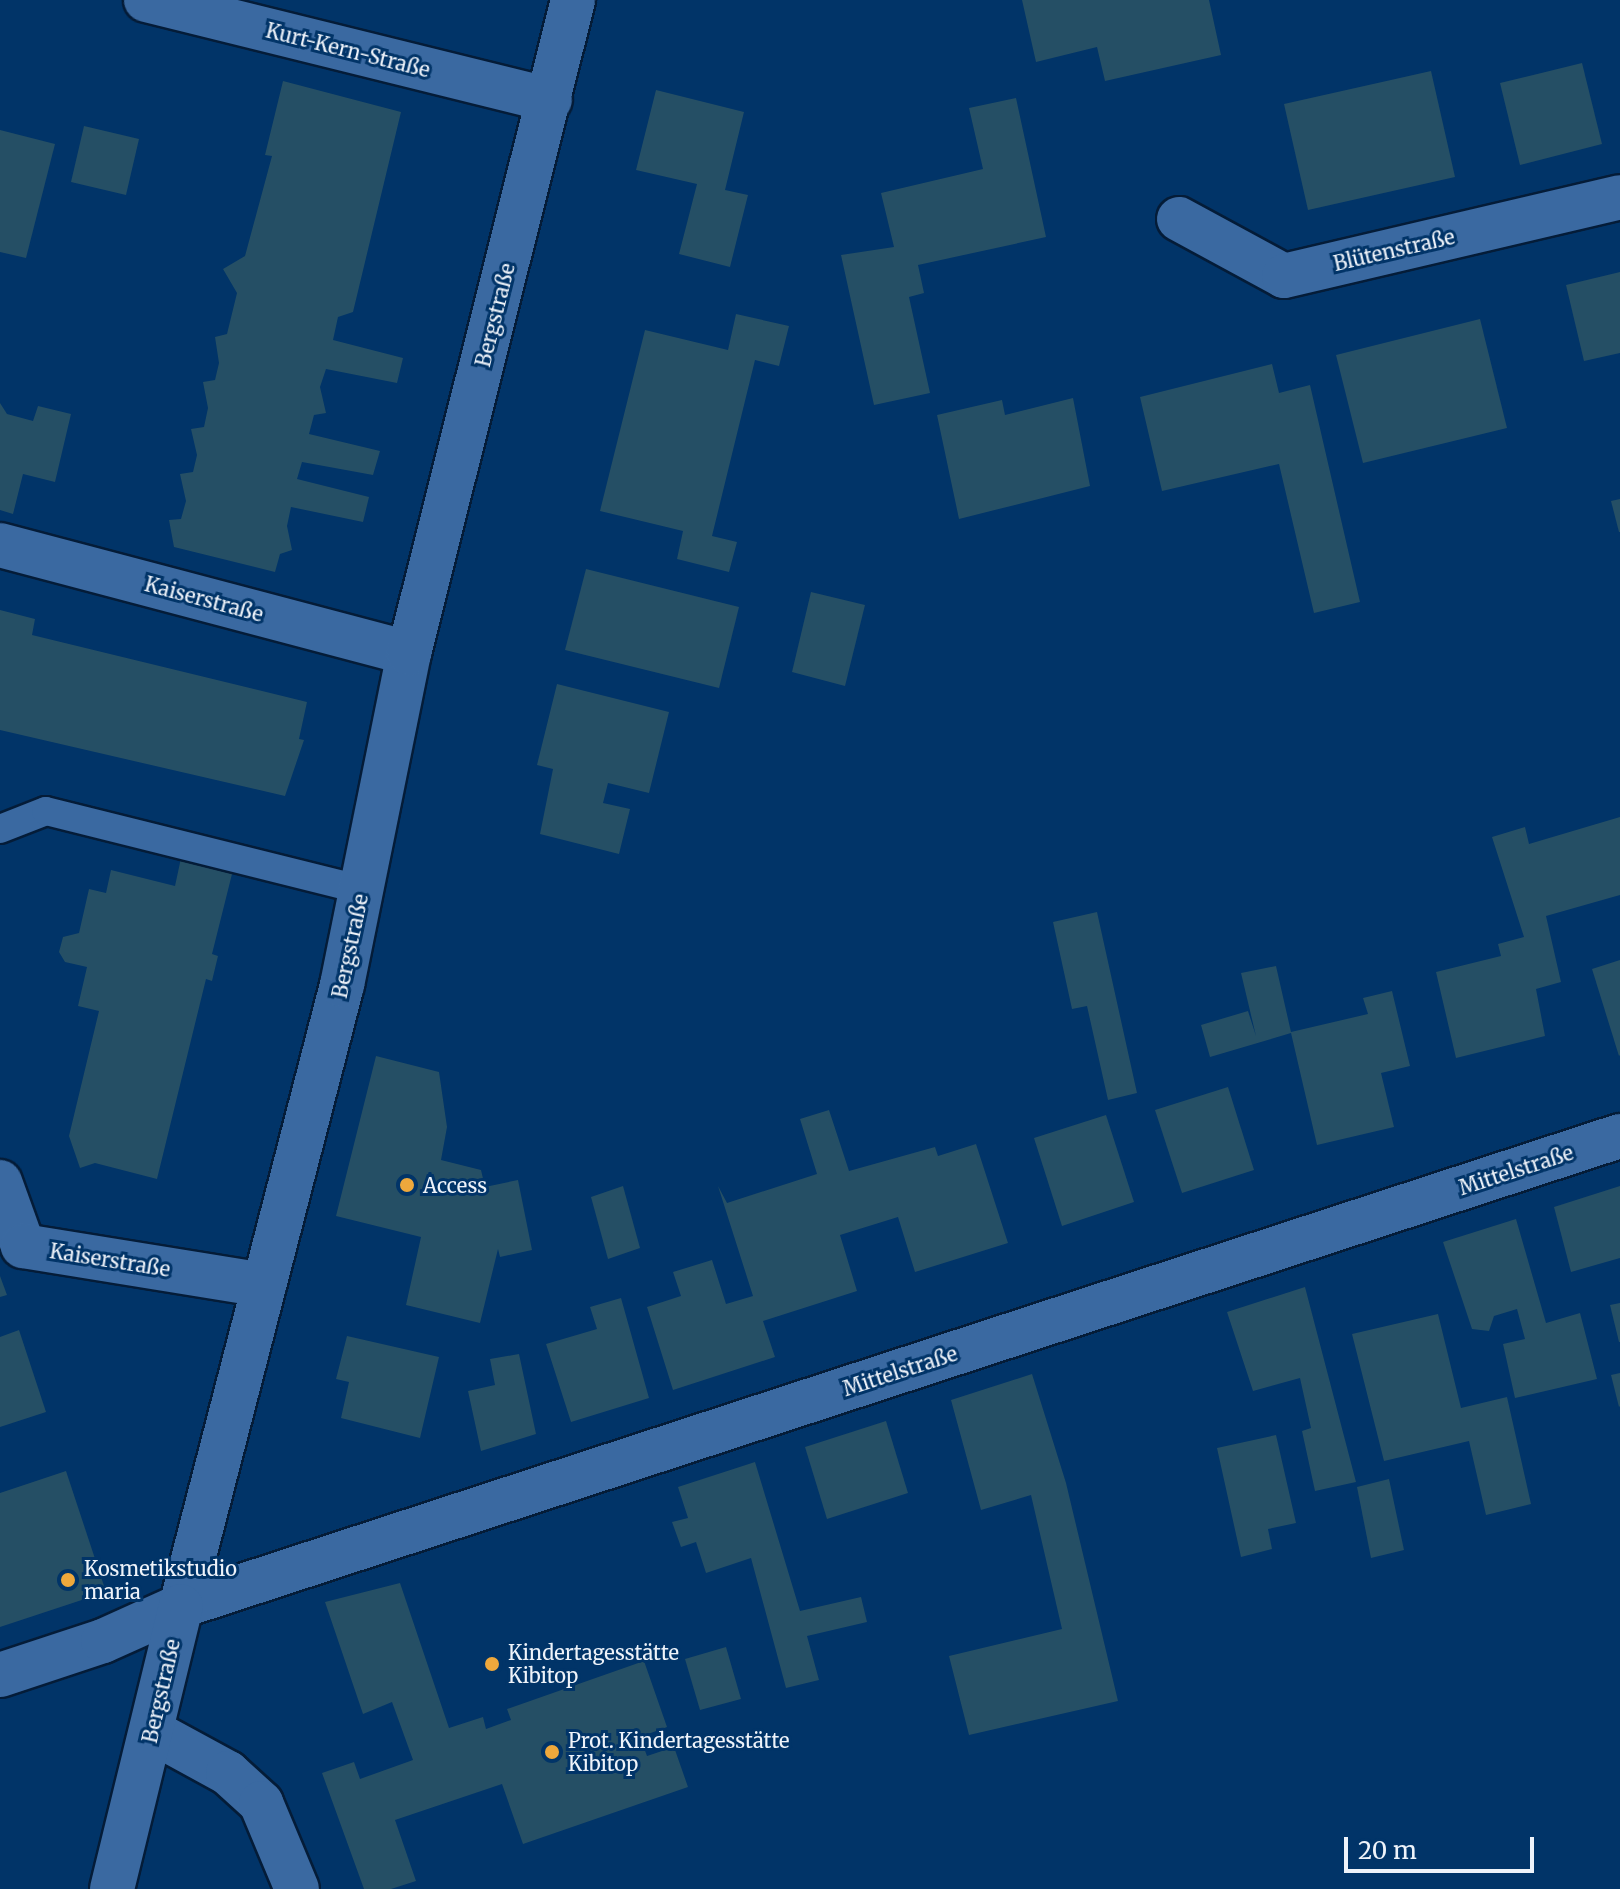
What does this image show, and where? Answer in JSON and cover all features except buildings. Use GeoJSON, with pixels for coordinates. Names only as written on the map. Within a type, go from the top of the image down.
{"type":"FeatureCollection","features":[{"type":"Feature","properties":{"kind":"street","name":"Kurt-Kern-Straße"},"geometry":{"type":"LineString","coordinates":[[146,0],[550,100]]}},
{"type":"Feature","properties":{"kind":"street","name":"Bergstraße"},"geometry":{"type":"LineString","coordinates":[[112,1889],[362,890],[409,653],[573,0]]}},
{"type":"Feature","properties":{"kind":"street","name":"Blütenstraße"},"geometry":{"type":"LineString","coordinates":[[1179,219],[1284,276],[1620,197]]}},
{"type":"Feature","properties":{"kind":"street","name":"Kaiserstraße"},"geometry":{"type":"LineString","coordinates":[[0,545],[409,653]]}},
{"type":"Feature","properties":{"kind":"street","name":"Mittelstraße"},"geometry":{"type":"LineString","coordinates":[[0,1675],[103,1641],[181,1606],[1620,1136]]}},
{"type":"Feature","properties":{"kind":"street","name":"Kaiserstraße"},"geometry":{"type":"LineString","coordinates":[[0,1182],[23,1246],[264,1285]]}},
{"type":"Feature","properties":{"kind":"street"},"geometry":{"type":"LineString","coordinates":[[151,1731],[228,1773],[261,1803],[297,1889]]}},
{"type":"Feature","properties":{"kind":"lane"},"geometry":{"type":"LineString","coordinates":[[0,829],[46,811],[362,890]]}},
{"type":"Feature","properties":{"kind":"place","name":"Access"},"geometry":{"type":"Point","coordinates":[407,1185]}},
{"type":"Feature","properties":{"kind":"place","name":"Kosmetikstudio maria"},"geometry":{"type":"Point","coordinates":[68,1580]}},
{"type":"Feature","properties":{"kind":"place","name":"Kindertagesstätte Kibitop"},"geometry":{"type":"Point","coordinates":[492,1664]}},
{"type":"Feature","properties":{"kind":"place","name":"Prot. Kindertagesstätte Kibitop"},"geometry":{"type":"Point","coordinates":[552,1752]}}]}
